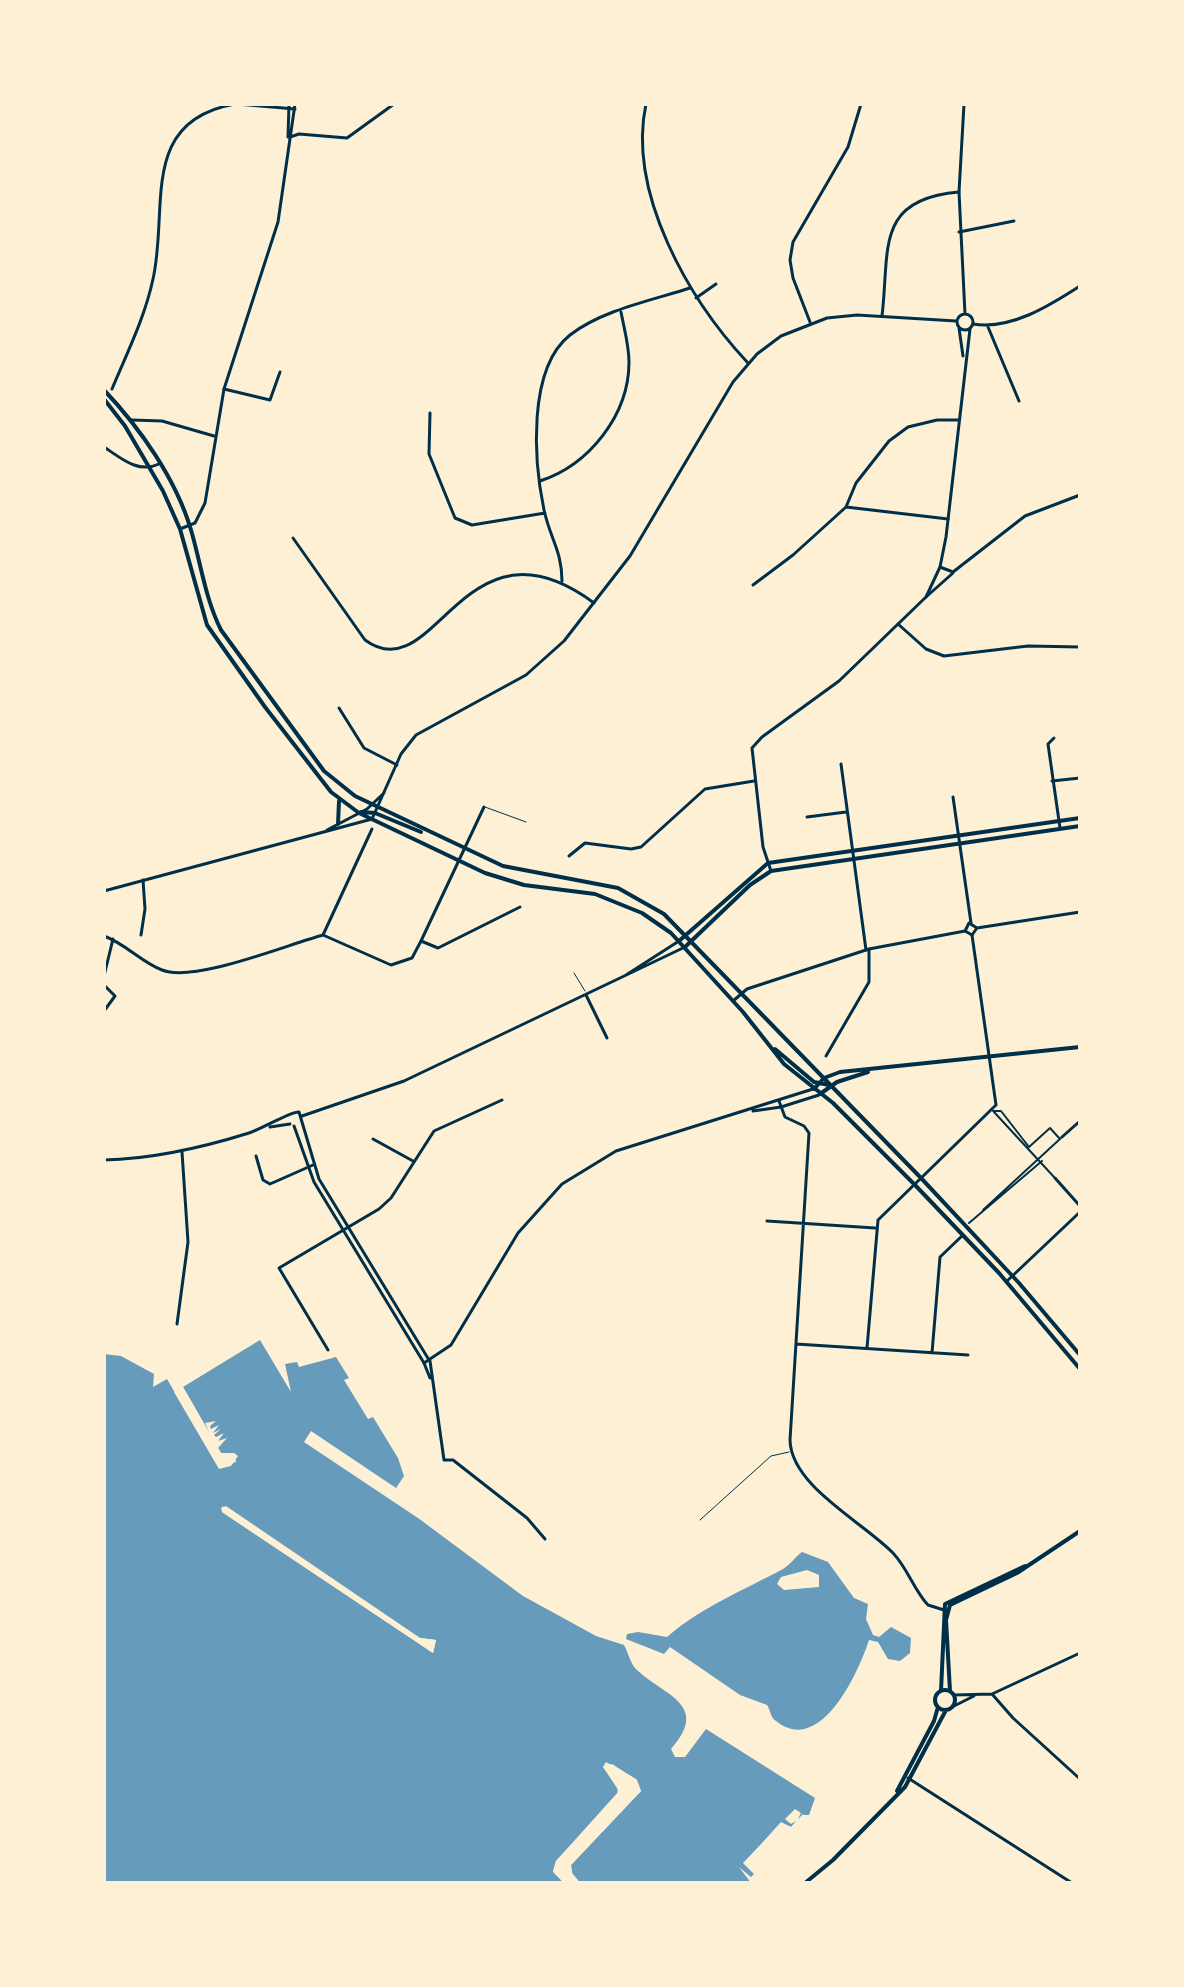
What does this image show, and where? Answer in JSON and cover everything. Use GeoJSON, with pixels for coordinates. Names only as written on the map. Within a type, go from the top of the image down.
{"type":"FeatureCollection","features":[{"type":"Feature","properties":{"kind":"main road"},"geometry":{"type":"LineString","coordinates":[[104,390],[130,420],[159,464],[190,527],[209,605],[229,643],[324,771],[343,788],[377,810],[464,851],[526,873],[618,888],[649,904],[693,941],[1012,1276],[1079,1357],[1080,1369]]}},
{"type":"Feature","properties":{"kind":"main road"},"geometry":{"type":"LineString","coordinates":[[104,399],[151,468],[180,529],[207,625],[315,775],[339,799],[359,813],[504,881],[612,900],[642,913],[685,947],[784,1064],[915,1185],[1079,1357]]}},
{"type":"Feature","properties":{"kind":"main road"},"geometry":{"type":"LineString","coordinates":[[338,824],[339,799]]}},
{"type":"Feature","properties":{"kind":"main road"},"geometry":{"type":"LineString","coordinates":[[359,813],[377,810]]}},
{"type":"Feature","properties":{"kind":"main road"},"geometry":{"type":"LineString","coordinates":[[679,941],[768,863],[1080,818]]}},
{"type":"Feature","properties":{"kind":"main road"},"geometry":{"type":"LineString","coordinates":[[685,947],[750,885],[771,871],[1080,826]]}},
{"type":"Feature","properties":{"kind":"main road"},"geometry":{"type":"LineString","coordinates":[[770,1045],[818,1084],[831,1085]]}},
{"type":"Feature","properties":{"kind":"main road"},"geometry":{"type":"LineString","coordinates":[[813,1089],[824,1078],[840,1072],[1080,1047]]}},
{"type":"Feature","properties":{"kind":"main road"},"geometry":{"type":"LineString","coordinates":[[820,1094],[831,1085],[871,1071]]}},
{"type":"Feature","properties":{"kind":"main road"},"geometry":{"type":"LineString","coordinates":[[944,1610],[1027,1565],[1080,1531]]}},
{"type":"Feature","properties":{"kind":"main road"},"geometry":{"type":"LineString","coordinates":[[907,1778],[938,1707],[935,1699],[941,1691],[944,1610],[952,1598],[1027,1565]]}},
{"type":"Feature","properties":{"kind":"main road"},"geometry":{"type":"LineString","coordinates":[[805,1883],[833,1860],[896,1794],[946,1710],[954,1706],[944,1610]]}},
{"type":"Feature","properties":{"kind":"main road"},"geometry":{"type":"LineString","coordinates":[[941,1691],[952,1693]]}},
{"type":"Feature","properties":{"kind":"main road"},"geometry":{"type":"LineString","coordinates":[[938,1707],[946,1710]]}},
{"type":"Feature","properties":{"kind":"street"},"geometry":{"type":"LineString","coordinates":[[112,389],[146,308],[154,278],[164,164],[171,145],[183,127],[198,116],[236,104],[295,106],[288,137]]}},
{"type":"Feature","properties":{"kind":"street"},"geometry":{"type":"LineString","coordinates":[[288,137],[299,134],[347,138],[394,104]]}},
{"type":"Feature","properties":{"kind":"street"},"geometry":{"type":"LineString","coordinates":[[646,104],[642,162],[649,195],[690,288],[715,328],[748,363]]}},
{"type":"Feature","properties":{"kind":"street"},"geometry":{"type":"LineString","coordinates":[[810,322],[793,278],[790,260],[793,242],[848,147],[861,104]]}},
{"type":"Feature","properties":{"kind":"street"},"geometry":{"type":"LineString","coordinates":[[964,104],[959,232],[965,314]]}},
{"type":"Feature","properties":{"kind":"street"},"geometry":{"type":"LineString","coordinates":[[180,529],[190,527],[199,519],[205,503],[224,389],[278,222],[289,106]]}},
{"type":"Feature","properties":{"kind":"street"},"geometry":{"type":"LineString","coordinates":[[882,316],[888,240],[900,215],[919,198],[959,192]]}},
{"type":"Feature","properties":{"kind":"street"},"geometry":{"type":"LineString","coordinates":[[959,232],[1014,221]]}},
{"type":"Feature","properties":{"kind":"street"},"geometry":{"type":"LineString","coordinates":[[696,298],[716,284]]}},
{"type":"Feature","properties":{"kind":"street"},"geometry":{"type":"LineString","coordinates":[[959,328],[988,327],[1030,314],[1080,286]]}},
{"type":"Feature","properties":{"kind":"street"},"geometry":{"type":"LineString","coordinates":[[562,581],[560,551],[545,513],[540,481],[537,407],[556,351],[581,327],[690,288]]}},
{"type":"Feature","properties":{"kind":"street"},"geometry":{"type":"LineString","coordinates":[[540,481],[585,456],[616,411],[624,394],[629,362],[621,311]]}},
{"type":"Feature","properties":{"kind":"street"},"geometry":{"type":"LineString","coordinates":[[104,891],[372,819],[397,765],[416,735],[526,675],[547,659],[594,603],[630,556],[719,404],[748,363],[781,336],[810,322],[843,316],[956,321],[965,314]]}},
{"type":"Feature","properties":{"kind":"street"},"geometry":{"type":"LineString","coordinates":[[926,597],[940,567],[948,519],[964,359],[972,327],[971,317],[965,314]]}},
{"type":"Feature","properties":{"kind":"street"},"geometry":{"type":"LineString","coordinates":[[956,321],[964,359]]}},
{"type":"Feature","properties":{"kind":"street"},"geometry":{"type":"LineString","coordinates":[[988,327],[1019,401]]}},
{"type":"Feature","properties":{"kind":"street"},"geometry":{"type":"LineString","coordinates":[[224,389],[270,400],[280,372]]}},
{"type":"Feature","properties":{"kind":"street"},"geometry":{"type":"LineString","coordinates":[[430,413],[429,454],[455,518],[472,525],[545,513]]}},
{"type":"Feature","properties":{"kind":"street"},"geometry":{"type":"LineString","coordinates":[[130,420],[162,421],[214,436]]}},
{"type":"Feature","properties":{"kind":"street"},"geometry":{"type":"LineString","coordinates":[[753,585],[793,555],[846,507],[856,483],[889,441],[908,427],[937,420],[958,420]]}},
{"type":"Feature","properties":{"kind":"street"},"geometry":{"type":"LineString","coordinates":[[104,447],[133,465],[151,468],[159,464]]}},
{"type":"Feature","properties":{"kind":"street"},"geometry":{"type":"LineString","coordinates":[[771,871],[750,756],[756,742],[839,681],[953,572],[1025,516],[1080,495]]}},
{"type":"Feature","properties":{"kind":"street"},"geometry":{"type":"LineString","coordinates":[[846,507],[948,519]]}},
{"type":"Feature","properties":{"kind":"street"},"geometry":{"type":"LineString","coordinates":[[293,538],[359,632],[382,649],[413,644],[473,592],[505,575],[535,573],[562,581],[594,603]]}},
{"type":"Feature","properties":{"kind":"street"},"geometry":{"type":"LineString","coordinates":[[940,567],[953,572]]}},
{"type":"Feature","properties":{"kind":"street"},"geometry":{"type":"LineString","coordinates":[[898,624],[926,649],[944,656],[1028,646],[1080,647]]}},
{"type":"Feature","properties":{"kind":"street"},"geometry":{"type":"LineString","coordinates":[[339,708],[364,748],[397,765]]}},
{"type":"Feature","properties":{"kind":"street"},"geometry":{"type":"LineString","coordinates":[[1054,738],[1048,744],[1060,828]]}},
{"type":"Feature","properties":{"kind":"street"},"geometry":{"type":"LineString","coordinates":[[826,1056],[869,982],[841,764]]}},
{"type":"Feature","properties":{"kind":"street"},"geometry":{"type":"LineString","coordinates":[[1052,781],[1080,778]]}},
{"type":"Feature","properties":{"kind":"street"},"geometry":{"type":"LineString","coordinates":[[569,856],[585,843],[631,849],[641,847],[705,789],[754,781]]}},
{"type":"Feature","properties":{"kind":"street"},"geometry":{"type":"LineString","coordinates":[[323,831],[372,805],[385,791]]}},
{"type":"Feature","properties":{"kind":"street"},"geometry":{"type":"LineString","coordinates":[[953,797],[971,923],[977,928]]}},
{"type":"Feature","properties":{"kind":"street"},"geometry":{"type":"LineString","coordinates":[[104,936],[154,967],[184,975],[323,935],[391,965],[412,958],[460,860],[481,806]]}},
{"type":"Feature","properties":{"kind":"street"},"geometry":{"type":"LineString","coordinates":[[807,817],[846,812]]}},
{"type":"Feature","properties":{"kind":"street"},"geometry":{"type":"LineString","coordinates":[[323,935],[372,829]]}},
{"type":"Feature","properties":{"kind":"street"},"geometry":{"type":"LineString","coordinates":[[141,935],[145,909],[143,880]]}},
{"type":"Feature","properties":{"kind":"street"},"geometry":{"type":"LineString","coordinates":[[421,941],[438,948],[520,907]]}},
{"type":"Feature","properties":{"kind":"street"},"geometry":{"type":"LineString","coordinates":[[867,1348],[878,1220],[996,1105],[972,935],[977,928],[1080,912]]}},
{"type":"Feature","properties":{"kind":"street"},"geometry":{"type":"LineString","coordinates":[[965,931],[971,923]]}},
{"type":"Feature","properties":{"kind":"street"},"geometry":{"type":"LineString","coordinates":[[733,1001],[741,993],[867,950],[965,931],[972,935]]}},
{"type":"Feature","properties":{"kind":"street"},"geometry":{"type":"LineString","coordinates":[[104,976],[113,939]]}},
{"type":"Feature","properties":{"kind":"street"},"geometry":{"type":"LineString","coordinates":[[624,978],[679,941]]}},
{"type":"Feature","properties":{"kind":"street"},"geometry":{"type":"LineString","coordinates":[[302,1116],[404,1081],[685,947]]}},
{"type":"Feature","properties":{"kind":"street"},"geometry":{"type":"LineString","coordinates":[[104,985],[115,996],[104,1011]]}},
{"type":"Feature","properties":{"kind":"street"},"geometry":{"type":"LineString","coordinates":[[586,995],[607,1038]]}},
{"type":"Feature","properties":{"kind":"street"},"geometry":{"type":"LineString","coordinates":[[424,1363],[451,1345],[518,1233],[562,1184],[616,1151],[813,1089]]}},
{"type":"Feature","properties":{"kind":"street"},"geometry":{"type":"LineString","coordinates":[[749,1111],[781,1107],[820,1094]]}},
{"type":"Feature","properties":{"kind":"street"},"geometry":{"type":"LineString","coordinates":[[328,1350],[279,1268],[385,1204],[434,1131],[502,1100]]}},
{"type":"Feature","properties":{"kind":"street"},"geometry":{"type":"LineString","coordinates":[[779,1101],[785,1117],[804,1126],[809,1133],[791,1452],[808,1480],[893,1553],[925,1602],[944,1610]]}},
{"type":"Feature","properties":{"kind":"street"},"geometry":{"type":"LineString","coordinates":[[266,1128],[295,1111],[302,1116]]}},
{"type":"Feature","properties":{"kind":"street"},"geometry":{"type":"LineString","coordinates":[[993,1111],[1001,1111],[1080,1206]]}},
{"type":"Feature","properties":{"kind":"street"},"geometry":{"type":"LineString","coordinates":[[993,1111],[1029,1147]]}},
{"type":"Feature","properties":{"kind":"street"},"geometry":{"type":"LineString","coordinates":[[288,1116],[310,1166],[424,1363],[431,1381]]}},
{"type":"Feature","properties":{"kind":"street"},"geometry":{"type":"LineString","coordinates":[[302,1116],[310,1166]]}},
{"type":"Feature","properties":{"kind":"street"},"geometry":{"type":"LineString","coordinates":[[1004,1123],[1008,1119]]}},
{"type":"Feature","properties":{"kind":"street"},"geometry":{"type":"LineString","coordinates":[[983,1210],[1011,1189],[1080,1121]]}},
{"type":"Feature","properties":{"kind":"street"},"geometry":{"type":"LineString","coordinates":[[104,1160],[182,1152],[266,1128],[301,1123]]}},
{"type":"Feature","properties":{"kind":"street"},"geometry":{"type":"LineString","coordinates":[[1029,1147],[1050,1128],[1061,1138]]}},
{"type":"Feature","properties":{"kind":"street"},"geometry":{"type":"LineString","coordinates":[[1015,1136],[1019,1132]]}},
{"type":"Feature","properties":{"kind":"street"},"geometry":{"type":"LineString","coordinates":[[373,1139],[413,1161]]}},
{"type":"Feature","properties":{"kind":"street"},"geometry":{"type":"LineString","coordinates":[[177,1324],[188,1242],[182,1152]]}},
{"type":"Feature","properties":{"kind":"street"},"geometry":{"type":"LineString","coordinates":[[256,1156],[263,1180],[270,1184],[310,1166]]}},
{"type":"Feature","properties":{"kind":"street"},"geometry":{"type":"LineString","coordinates":[[969,1223],[989,1201],[1040,1159]]}},
{"type":"Feature","properties":{"kind":"street"},"geometry":{"type":"LineString","coordinates":[[1016,1177],[1020,1180]]}},
{"type":"Feature","properties":{"kind":"street"},"geometry":{"type":"LineString","coordinates":[[1007,1185],[1011,1189]]}},
{"type":"Feature","properties":{"kind":"street"},"geometry":{"type":"LineString","coordinates":[[999,1193],[1002,1196]]}},
{"type":"Feature","properties":{"kind":"street"},"geometry":{"type":"LineString","coordinates":[[989,1201],[993,1205]]}},
{"type":"Feature","properties":{"kind":"street"},"geometry":{"type":"LineString","coordinates":[[1006,1282],[1080,1212]]}},
{"type":"Feature","properties":{"kind":"street"},"geometry":{"type":"LineString","coordinates":[[767,1221],[875,1228]]}},
{"type":"Feature","properties":{"kind":"street"},"geometry":{"type":"LineString","coordinates":[[346,1229],[430,1361],[444,1460],[453,1460],[527,1518],[545,1539]]}},
{"type":"Feature","properties":{"kind":"street"},"geometry":{"type":"LineString","coordinates":[[932,1353],[940,1257],[963,1235]]}},
{"type":"Feature","properties":{"kind":"street"},"geometry":{"type":"LineString","coordinates":[[795,1344],[968,1355]]}},
{"type":"Feature","properties":{"kind":"street"},"geometry":{"type":"LineString","coordinates":[[952,1693],[974,1696],[992,1694],[1080,1653]]}},
{"type":"Feature","properties":{"kind":"street"},"geometry":{"type":"LineString","coordinates":[[992,1694],[1011,1717],[1080,1779]]}},
{"type":"Feature","properties":{"kind":"street"},"geometry":{"type":"LineString","coordinates":[[954,1706],[974,1696]]}},
{"type":"Feature","properties":{"kind":"street"},"geometry":{"type":"LineString","coordinates":[[907,1778],[1072,1883]]}},
{"type":"Feature","properties":{"kind":"lane"},"geometry":{"type":"LineString","coordinates":[[481,806],[526,822]]}},
{"type":"Feature","properties":{"kind":"lane"},"geometry":{"type":"LineString","coordinates":[[574,973],[586,995]]}},
{"type":"Feature","properties":{"kind":"lane"},"geometry":{"type":"LineString","coordinates":[[700,1520],[771,1456],[791,1452]]}},
{"type":"Feature","properties":{"kind":"water"},"geometry":{"type":"Polygon","coordinates":[[[260,1340],[291,1392],[285,1364],[297,1362],[299,1367],[336,1357],[349,1378],[344,1380],[368,1419],[373,1417],[398,1458],[404,1476],[396,1488],[311,1431],[304,1442],[418,1518],[523,1596],[596,1636],[624,1645],[635,1668],[669,1693],[684,1710],[686,1721],[682,1733],[671,1749],[675,1757],[685,1757],[706,1729],[815,1798],[809,1815],[803,1815],[791,1827],[781,1823],[743,1863],[754,1874],[751,1877],[739,1867],[751,1883],[580,1883],[572,1873],[571,1865],[641,1791],[637,1780],[612,1764],[603,1767],[617,1785],[618,1795],[556,1861],[553,1871],[564,1883],[104,1883],[104,1354],[121,1356],[154,1374],[153,1387],[167,1379],[219,1468],[236,1462],[234,1453],[221,1453],[183,1387],[260,1340]],[[222,1506],[222,1512],[433,1653],[436,1640],[420,1638],[222,1506]]]}},
{"type":"Feature","properties":{"kind":"water"},"geometry":{"type":"Polygon","coordinates":[[[802,1552],[828,1562],[854,1598],[868,1604],[866,1619],[873,1635],[879,1637],[891,1627],[911,1638],[910,1653],[900,1661],[888,1659],[878,1642],[869,1640],[857,1671],[836,1706],[808,1728],[793,1729],[776,1721],[767,1705],[740,1695],[670,1647],[664,1654],[626,1639],[627,1634],[638,1632],[667,1637],[708,1608],[783,1569],[802,1552]],[[807,1570],[781,1577],[777,1584],[784,1590],[819,1587],[819,1575],[807,1570]]]}},
{"type":"Feature","properties":{"kind":"pier"},"geometry":{"type":"Polygon","coordinates":[[[183,1387],[210,1434],[205,1423],[216,1421],[210,1426],[211,1429],[219,1425],[213,1433],[221,1429],[214,1435],[224,1433],[218,1441],[227,1438],[218,1448],[221,1453],[238,1456],[231,1466],[219,1469],[174,1392],[178,1390],[221,1465],[234,1458],[218,1455],[179,1389],[183,1387]]]}},
{"type":"Feature","properties":{"kind":"pier"},"geometry":{"type":"Polygon","coordinates":[[[226,1506],[420,1638],[436,1640],[433,1653],[222,1512],[221,1508],[226,1506]]]}},
{"type":"Feature","properties":{"kind":"pier"},"geometry":{"type":"Polygon","coordinates":[[[606,1762],[636,1779],[641,1791],[571,1865],[572,1873],[580,1883],[575,1883],[568,1875],[568,1863],[637,1789],[634,1783],[611,1770],[623,1789],[622,1797],[559,1864],[557,1870],[568,1883],[564,1883],[553,1872],[556,1861],[619,1791],[603,1767],[606,1762]]]}},
{"type":"Feature","properties":{"kind":"pier"},"geometry":{"type":"Polygon","coordinates":[[[795,1809],[801,1813],[798,1819],[803,1814],[807,1819],[793,1830],[783,1825],[766,1843],[764,1841],[781,1822],[791,1827],[796,1821],[791,1824],[785,1819],[795,1809]]]}}]}
